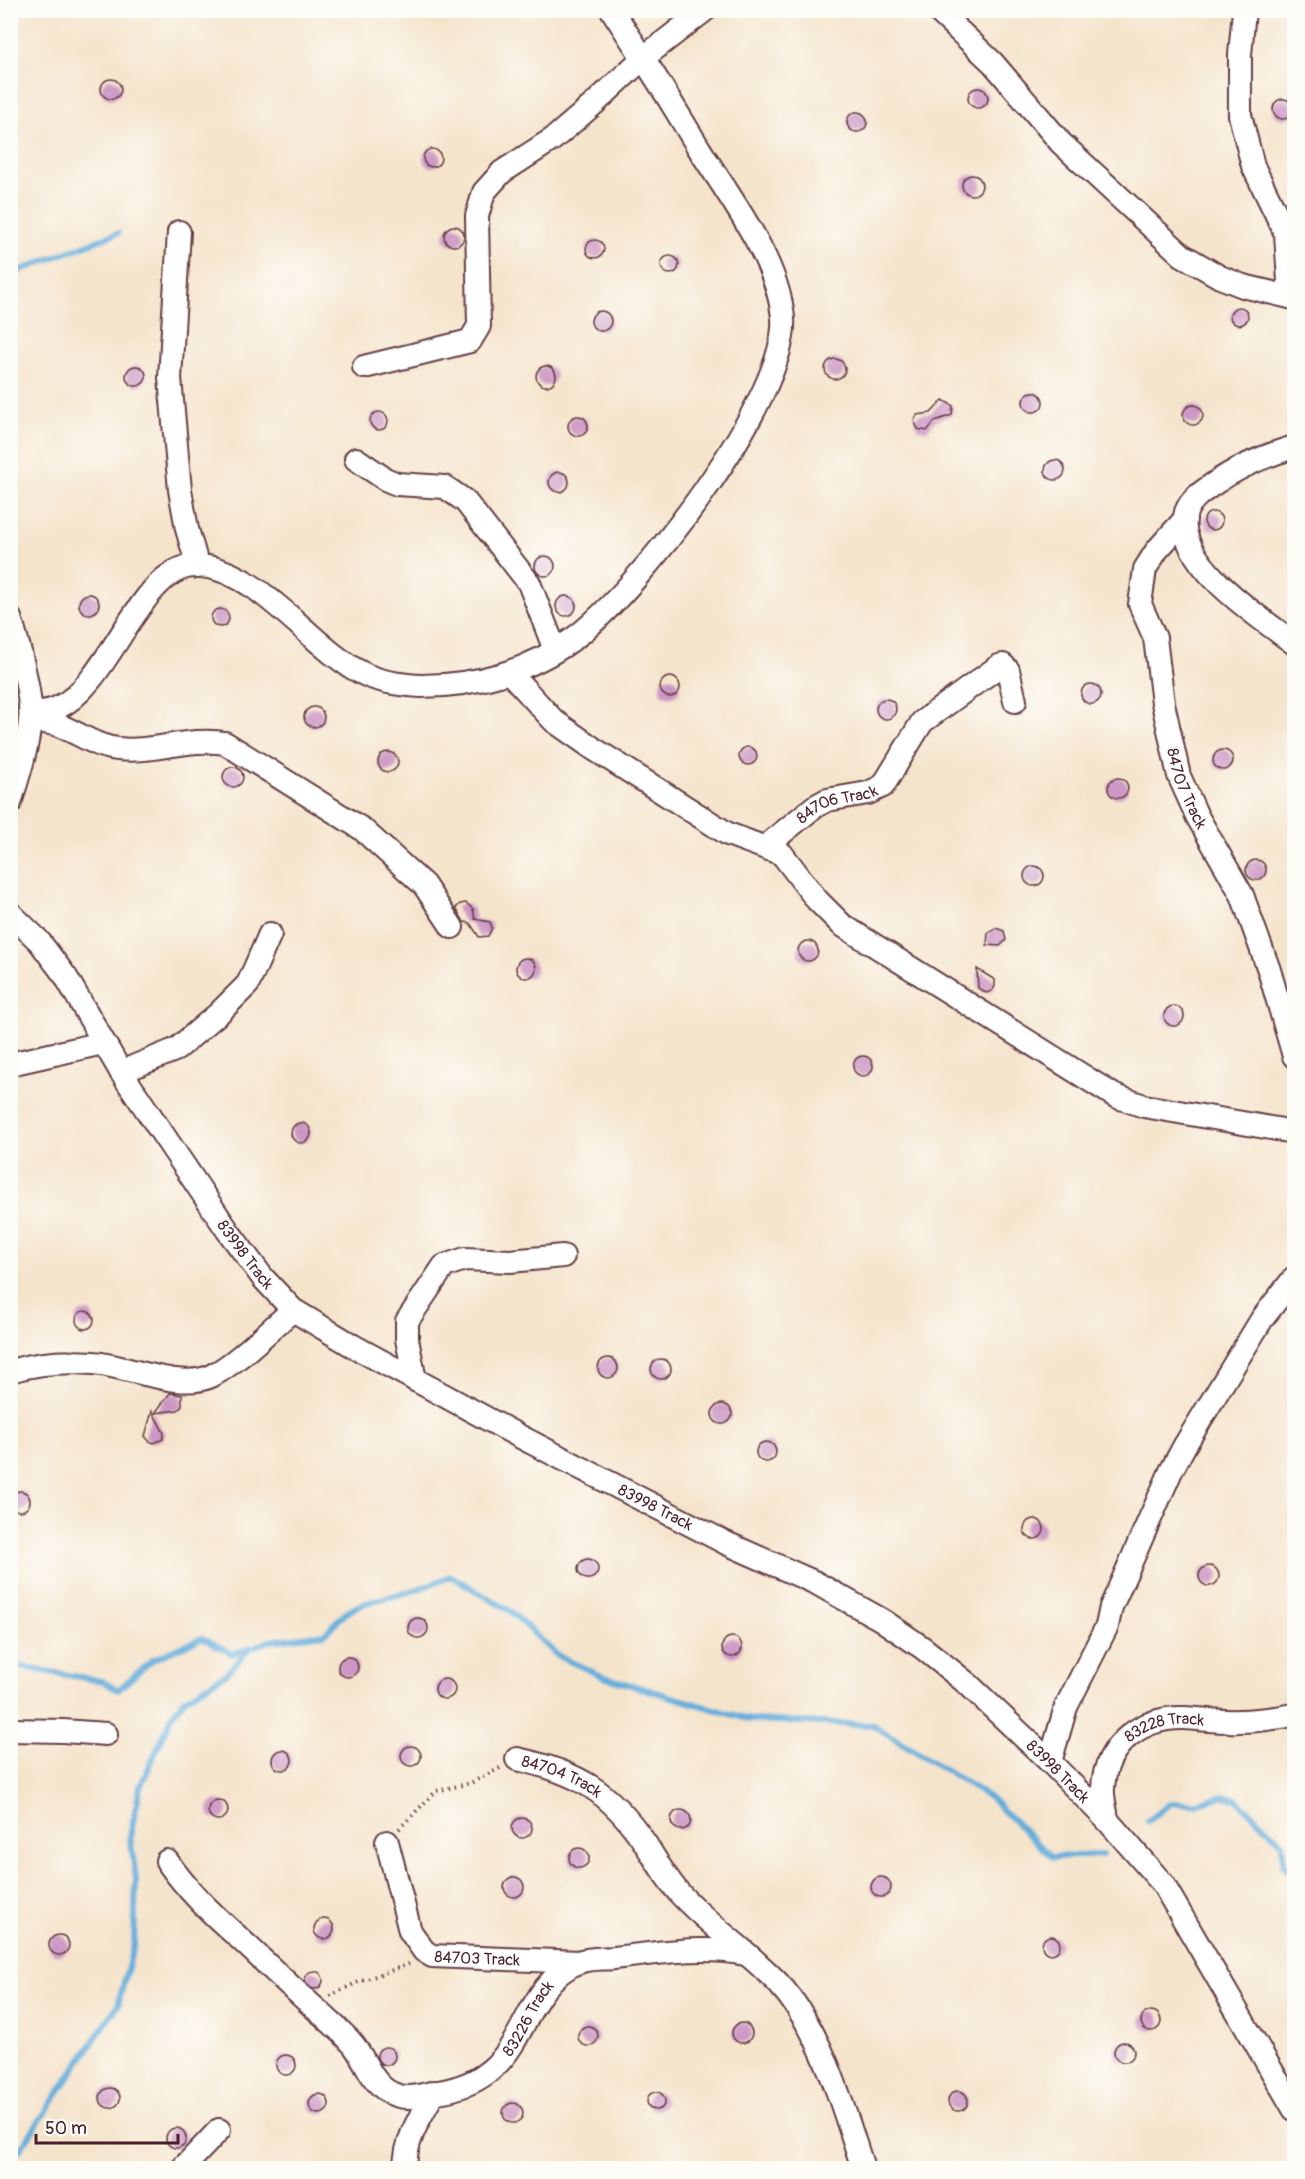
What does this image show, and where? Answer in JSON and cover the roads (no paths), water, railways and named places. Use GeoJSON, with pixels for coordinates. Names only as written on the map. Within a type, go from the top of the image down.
{"type":"FeatureCollection","features":[{"type":"Feature","properties":{"kind":"street"},"geometry":{"type":"LineString","coordinates":[[31,717],[54,710],[68,702],[96,673],[144,600],[180,569],[198,567],[221,571],[242,582],[273,602],[348,666],[377,680],[419,686],[457,684],[510,673],[555,650],[579,634],[612,605],[669,538],[716,473],[764,390],[778,359],[782,338],[782,311],[773,274],[728,195],[612,10]]}},
{"type":"Feature","properties":{"kind":"street"},"geometry":{"type":"LineString","coordinates":[[363,367],[406,359],[473,338],[479,326],[477,216],[484,192],[502,172],[531,155],[587,110],[643,58],[705,10]]}},
{"type":"Feature","properties":{"kind":"street"},"geometry":{"type":"LineString","coordinates":[[937,10],[1005,76],[1061,143],[1182,255],[1220,277],[1243,286],[1292,297],[1286,234],[1253,166],[1240,116],[1240,55],[1244,10]]}},
{"type":"Feature","properties":{"kind":"street"},"geometry":{"type":"LineString","coordinates":[[179,232],[170,378],[180,490],[187,530],[198,567]]}},
{"type":"Feature","properties":{"kind":"street","name":"84707 Track"},"geometry":{"type":"LineString","coordinates":[[1294,447],[1253,462],[1223,478],[1196,497],[1187,510],[1185,523],[1157,550],[1145,569],[1140,604],[1155,638],[1163,703],[1179,776],[1197,816],[1242,895],[1269,970],[1294,1056]]}},
{"type":"Feature","properties":{"kind":"street"},"geometry":{"type":"LineString","coordinates":[[356,459],[370,471],[391,481],[445,487],[465,501],[529,583],[555,650]]}},
{"type":"Feature","properties":{"kind":"street"},"geometry":{"type":"LineString","coordinates":[[1185,523],[1189,547],[1214,579],[1294,643]]}},
{"type":"Feature","properties":{"kind":"street"},"geometry":{"type":"LineString","coordinates":[[10,618],[18,643],[31,717],[10,803]]}},
{"type":"Feature","properties":{"kind":"street","name":"84706 Track"},"geometry":{"type":"LineString","coordinates":[[765,847],[814,807],[827,800],[868,793],[883,786],[922,722],[999,666],[1008,670],[1015,701]]}},
{"type":"Feature","properties":{"kind":"street"},"geometry":{"type":"LineString","coordinates":[[510,673],[543,711],[567,731],[729,834],[765,847],[787,859],[824,907],[842,925],[1115,1096],[1144,1106],[1294,1132]]}},
{"type":"Feature","properties":{"kind":"street"},"geometry":{"type":"LineString","coordinates":[[31,717],[58,726],[94,743],[115,749],[140,751],[209,741],[225,744],[362,829],[385,847],[424,885],[452,927]]}},
{"type":"Feature","properties":{"kind":"street","name":"83998 Track"},"geometry":{"type":"LineString","coordinates":[[10,912],[39,941],[66,977],[103,1043],[228,1231],[263,1278],[293,1310],[415,1380],[726,1543],[816,1583],[882,1620],[923,1648],[969,1685],[1050,1762],[1107,1820],[1163,1884],[1294,2109]]}},
{"type":"Feature","properties":{"kind":"street"},"geometry":{"type":"LineString","coordinates":[[121,1071],[177,1049],[219,1013],[248,984],[270,934]]}},
{"type":"Feature","properties":{"kind":"street"},"geometry":{"type":"LineString","coordinates":[[10,1064],[103,1043]]}},
{"type":"Feature","properties":{"kind":"street"},"geometry":{"type":"LineString","coordinates":[[415,1380],[407,1339],[407,1321],[444,1266],[465,1259],[510,1261],[563,1256]]}},
{"type":"Feature","properties":{"kind":"street"},"geometry":{"type":"LineString","coordinates":[[1050,1762],[1066,1707],[1107,1626],[1111,1607],[1171,1471],[1262,1319],[1294,1278]]}},
{"type":"Feature","properties":{"kind":"street"},"geometry":{"type":"LineString","coordinates":[[10,1371],[39,1364],[94,1363],[171,1378],[203,1379],[224,1367],[293,1310]]}},
{"type":"Feature","properties":{"kind":"street","name":"83228 Track"},"geometry":{"type":"LineString","coordinates":[[1107,1820],[1102,1791],[1104,1775],[1118,1745],[1128,1734],[1163,1720],[1182,1718],[1239,1721],[1294,1715]]}},
{"type":"Feature","properties":{"kind":"street"},"geometry":{"type":"LineString","coordinates":[[10,1731],[106,1734]]}},
{"type":"Feature","properties":{"kind":"street","name":"84704 Track"},"geometry":{"type":"LineString","coordinates":[[517,1759],[573,1775],[592,1785],[615,1804],[680,1894],[746,1954]]}},
{"type":"Feature","properties":{"kind":"street","name":"84703 Track"},"geometry":{"type":"LineString","coordinates":[[387,1842],[410,1931],[424,1951],[432,1956],[580,1962]]}},
{"type":"Feature","properties":{"kind":"street","name":"83226 Track"},"geometry":{"type":"LineString","coordinates":[[167,1861],[210,1913],[352,2042],[376,2080],[394,2095],[418,2098],[434,2092],[459,2089],[503,2060],[544,1991],[557,1977],[580,1962],[692,1950],[746,1954]]}},
{"type":"Feature","properties":{"kind":"street"},"geometry":{"type":"LineString","coordinates":[[746,1954],[777,1982],[810,2028],[863,2169]]}},
{"type":"Feature","properties":{"kind":"street"},"geometry":{"type":"LineString","coordinates":[[405,2169],[405,2153],[415,2126],[434,2092]]}},
{"type":"Feature","properties":{"kind":"street"},"geometry":{"type":"LineString","coordinates":[[183,2169],[219,2130]]}},
{"type":"Feature","properties":{"kind":"waterway"},"geometry":{"type":"LineString","coordinates":[[10,274],[118,233]]}},
{"type":"Feature","properties":{"kind":"waterway"},"geometry":{"type":"LineString","coordinates":[[10,1665],[102,1681],[118,1690],[152,1660],[202,1638],[233,1654],[270,1641],[325,1634],[335,1622],[354,1608],[451,1576],[510,1611],[558,1656],[604,1677],[751,1720],[873,1725],[989,1797],[1052,1857],[1102,1855]]}},
{"type":"Feature","properties":{"kind":"waterway"},"geometry":{"type":"LineString","coordinates":[[19,2151],[118,2005],[134,1944],[136,1879],[130,1837],[140,1787],[173,1714],[186,1698],[226,1674],[248,1650]]}},
{"type":"Feature","properties":{"kind":"waterway"},"geometry":{"type":"LineString","coordinates":[[1148,1821],[1171,1803],[1194,1804],[1224,1796],[1236,1799],[1282,1843],[1284,1867],[1294,1875]]}}]}
